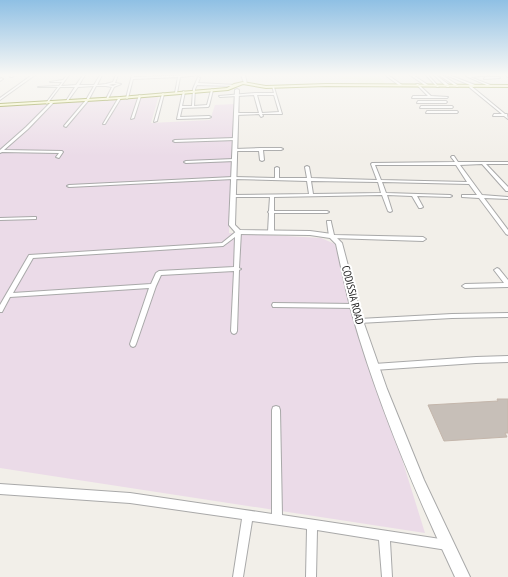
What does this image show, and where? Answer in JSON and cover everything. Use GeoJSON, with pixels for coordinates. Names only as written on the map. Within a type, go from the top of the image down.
{"type":"FeatureCollection","features":[{"type":"Feature","properties":{"kind":"main road"},"geometry":{"type":"LineString","coordinates":[[0,105],[53,102]]}},
{"type":"Feature","properties":{"kind":"street"},"geometry":{"type":"LineString","coordinates":[[0,151],[27,128],[53,102]]}},
{"type":"Feature","properties":{"kind":"street"},"geometry":{"type":"LineString","coordinates":[[66,126],[85,102]]}},
{"type":"Feature","properties":{"kind":"street"},"geometry":{"type":"LineString","coordinates":[[104,123],[117,102]]}},
{"type":"Feature","properties":{"kind":"street"},"geometry":{"type":"LineString","coordinates":[[132,118],[138,102]]}},
{"type":"Feature","properties":{"kind":"street"},"geometry":{"type":"LineString","coordinates":[[154,121],[160,102]]}},
{"type":"Feature","properties":{"kind":"street"},"geometry":{"type":"LineString","coordinates":[[182,102],[178,118],[209,117]]}},
{"type":"Feature","properties":{"kind":"street"},"geometry":{"type":"LineString","coordinates":[[193,102],[193,106]]}},
{"type":"Feature","properties":{"kind":"street"},"geometry":{"type":"LineString","coordinates":[[181,107],[209,106],[210,102]]}},
{"type":"Feature","properties":{"kind":"street"},"geometry":{"type":"LineString","coordinates":[[234,331],[238,268],[238,232],[232,225],[235,102]]}},
{"type":"Feature","properties":{"kind":"street"},"geometry":{"type":"LineString","coordinates":[[257,102],[261,117]]}},
{"type":"Feature","properties":{"kind":"street"},"geometry":{"type":"LineString","coordinates":[[236,114],[281,113],[278,102]]}},
{"type":"Feature","properties":{"kind":"street"},"geometry":{"type":"LineString","coordinates":[[418,102],[446,102],[458,112],[427,112]]}},
{"type":"Feature","properties":{"kind":"street"},"geometry":{"type":"LineString","coordinates":[[433,102],[438,107]]}},
{"type":"Feature","properties":{"kind":"street"},"geometry":{"type":"LineString","coordinates":[[490,102],[507,116]]}},
{"type":"Feature","properties":{"kind":"street"},"geometry":{"type":"LineString","coordinates":[[200,113],[201,106]]}},
{"type":"Feature","properties":{"kind":"street"},"geometry":{"type":"LineString","coordinates":[[422,107],[452,107]]}},
{"type":"Feature","properties":{"kind":"street"},"geometry":{"type":"LineString","coordinates":[[494,115],[507,116]]}},
{"type":"Feature","properties":{"kind":"street"},"geometry":{"type":"LineString","coordinates":[[175,141],[235,139]]}},
{"type":"Feature","properties":{"kind":"street"},"geometry":{"type":"LineString","coordinates":[[261,149],[262,160]]}},
{"type":"Feature","properties":{"kind":"street"},"geometry":{"type":"LineString","coordinates":[[235,150],[281,149]]}},
{"type":"Feature","properties":{"kind":"street"},"geometry":{"type":"LineString","coordinates":[[0,151],[61,152],[58,157]]}},
{"type":"Feature","properties":{"kind":"street"},"geometry":{"type":"LineString","coordinates":[[453,157],[480,197],[508,233]]}},
{"type":"Feature","properties":{"kind":"street"},"geometry":{"type":"LineString","coordinates":[[186,162],[234,160]]}},
{"type":"Feature","properties":{"kind":"street"},"geometry":{"type":"LineString","coordinates":[[390,211],[372,164],[508,164]]}},
{"type":"Feature","properties":{"kind":"street"},"geometry":{"type":"LineString","coordinates":[[484,164],[508,190]]}},
{"type":"Feature","properties":{"kind":"street"},"geometry":{"type":"LineString","coordinates":[[307,167],[311,195]]}},
{"type":"Feature","properties":{"kind":"street"},"geometry":{"type":"LineString","coordinates":[[277,168],[277,178]]}},
{"type":"Feature","properties":{"kind":"street"},"geometry":{"type":"LineString","coordinates":[[69,186],[233,178],[470,183]]}},
{"type":"Feature","properties":{"kind":"street"},"geometry":{"type":"LineString","coordinates":[[233,196],[384,194],[450,196]]}},
{"type":"Feature","properties":{"kind":"street"},"geometry":{"type":"LineString","coordinates":[[271,232],[270,212],[272,195]]}},
{"type":"Feature","properties":{"kind":"street"},"geometry":{"type":"LineString","coordinates":[[414,195],[421,207]]}},
{"type":"Feature","properties":{"kind":"street"},"geometry":{"type":"LineString","coordinates":[[464,196],[508,198]]}},
{"type":"Feature","properties":{"kind":"street"},"geometry":{"type":"LineString","coordinates":[[270,212],[327,212]]}},
{"type":"Feature","properties":{"kind":"street"},"geometry":{"type":"LineString","coordinates":[[0,219],[34,218]]}},
{"type":"Feature","properties":{"kind":"street"},"geometry":{"type":"LineString","coordinates":[[329,222],[332,236]]}},
{"type":"Feature","properties":{"kind":"street"},"geometry":{"type":"LineString","coordinates":[[0,310],[10,295],[31,256],[223,244],[238,232],[271,232],[423,239]]}},
{"type":"Feature","properties":{"kind":"street","name":"CODISSIA ROAD"},"geometry":{"type":"LineString","coordinates":[[332,236],[339,243],[359,321],[374,367],[434,520],[463,577]]}},
{"type":"Feature","properties":{"kind":"street"},"geometry":{"type":"LineString","coordinates":[[133,344],[158,273],[238,268]]}},
{"type":"Feature","properties":{"kind":"street"},"geometry":{"type":"LineString","coordinates":[[497,270],[508,285]]}},
{"type":"Feature","properties":{"kind":"street"},"geometry":{"type":"LineString","coordinates":[[465,286],[508,285]]}},
{"type":"Feature","properties":{"kind":"street"},"geometry":{"type":"LineString","coordinates":[[10,295],[154,286]]}},
{"type":"Feature","properties":{"kind":"street"},"geometry":{"type":"LineString","coordinates":[[275,305],[355,306]]}},
{"type":"Feature","properties":{"kind":"street"},"geometry":{"type":"LineString","coordinates":[[359,321],[452,316],[508,315]]}},
{"type":"Feature","properties":{"kind":"street"},"geometry":{"type":"LineString","coordinates":[[374,367],[476,360],[508,360]]}},
{"type":"Feature","properties":{"kind":"street"},"geometry":{"type":"LineString","coordinates":[[276,410],[277,520]]}},
{"type":"Feature","properties":{"kind":"street"},"geometry":{"type":"LineString","coordinates":[[0,489],[130,498],[447,545]]}},
{"type":"Feature","properties":{"kind":"street"},"geometry":{"type":"LineString","coordinates":[[238,577],[248,515]]}},
{"type":"Feature","properties":{"kind":"street"},"geometry":{"type":"LineString","coordinates":[[311,577],[312,525]]}},
{"type":"Feature","properties":{"kind":"street"},"geometry":{"type":"LineString","coordinates":[[384,536],[387,577]]}},
{"type":"Feature","properties":{"kind":"shaded area"},"geometry":{"type":"Polygon","coordinates":[[[49,102],[157,102],[151,123],[210,120],[215,105],[234,104],[229,233],[321,238],[335,244],[425,533],[0,468],[0,105],[49,102]]]}},
{"type":"Feature","properties":{"kind":"building"},"geometry":{"type":"Polygon","coordinates":[[[497,399],[508,399],[508,433],[505,433],[507,437],[444,441],[428,405],[498,401],[497,399]]]}}]}
